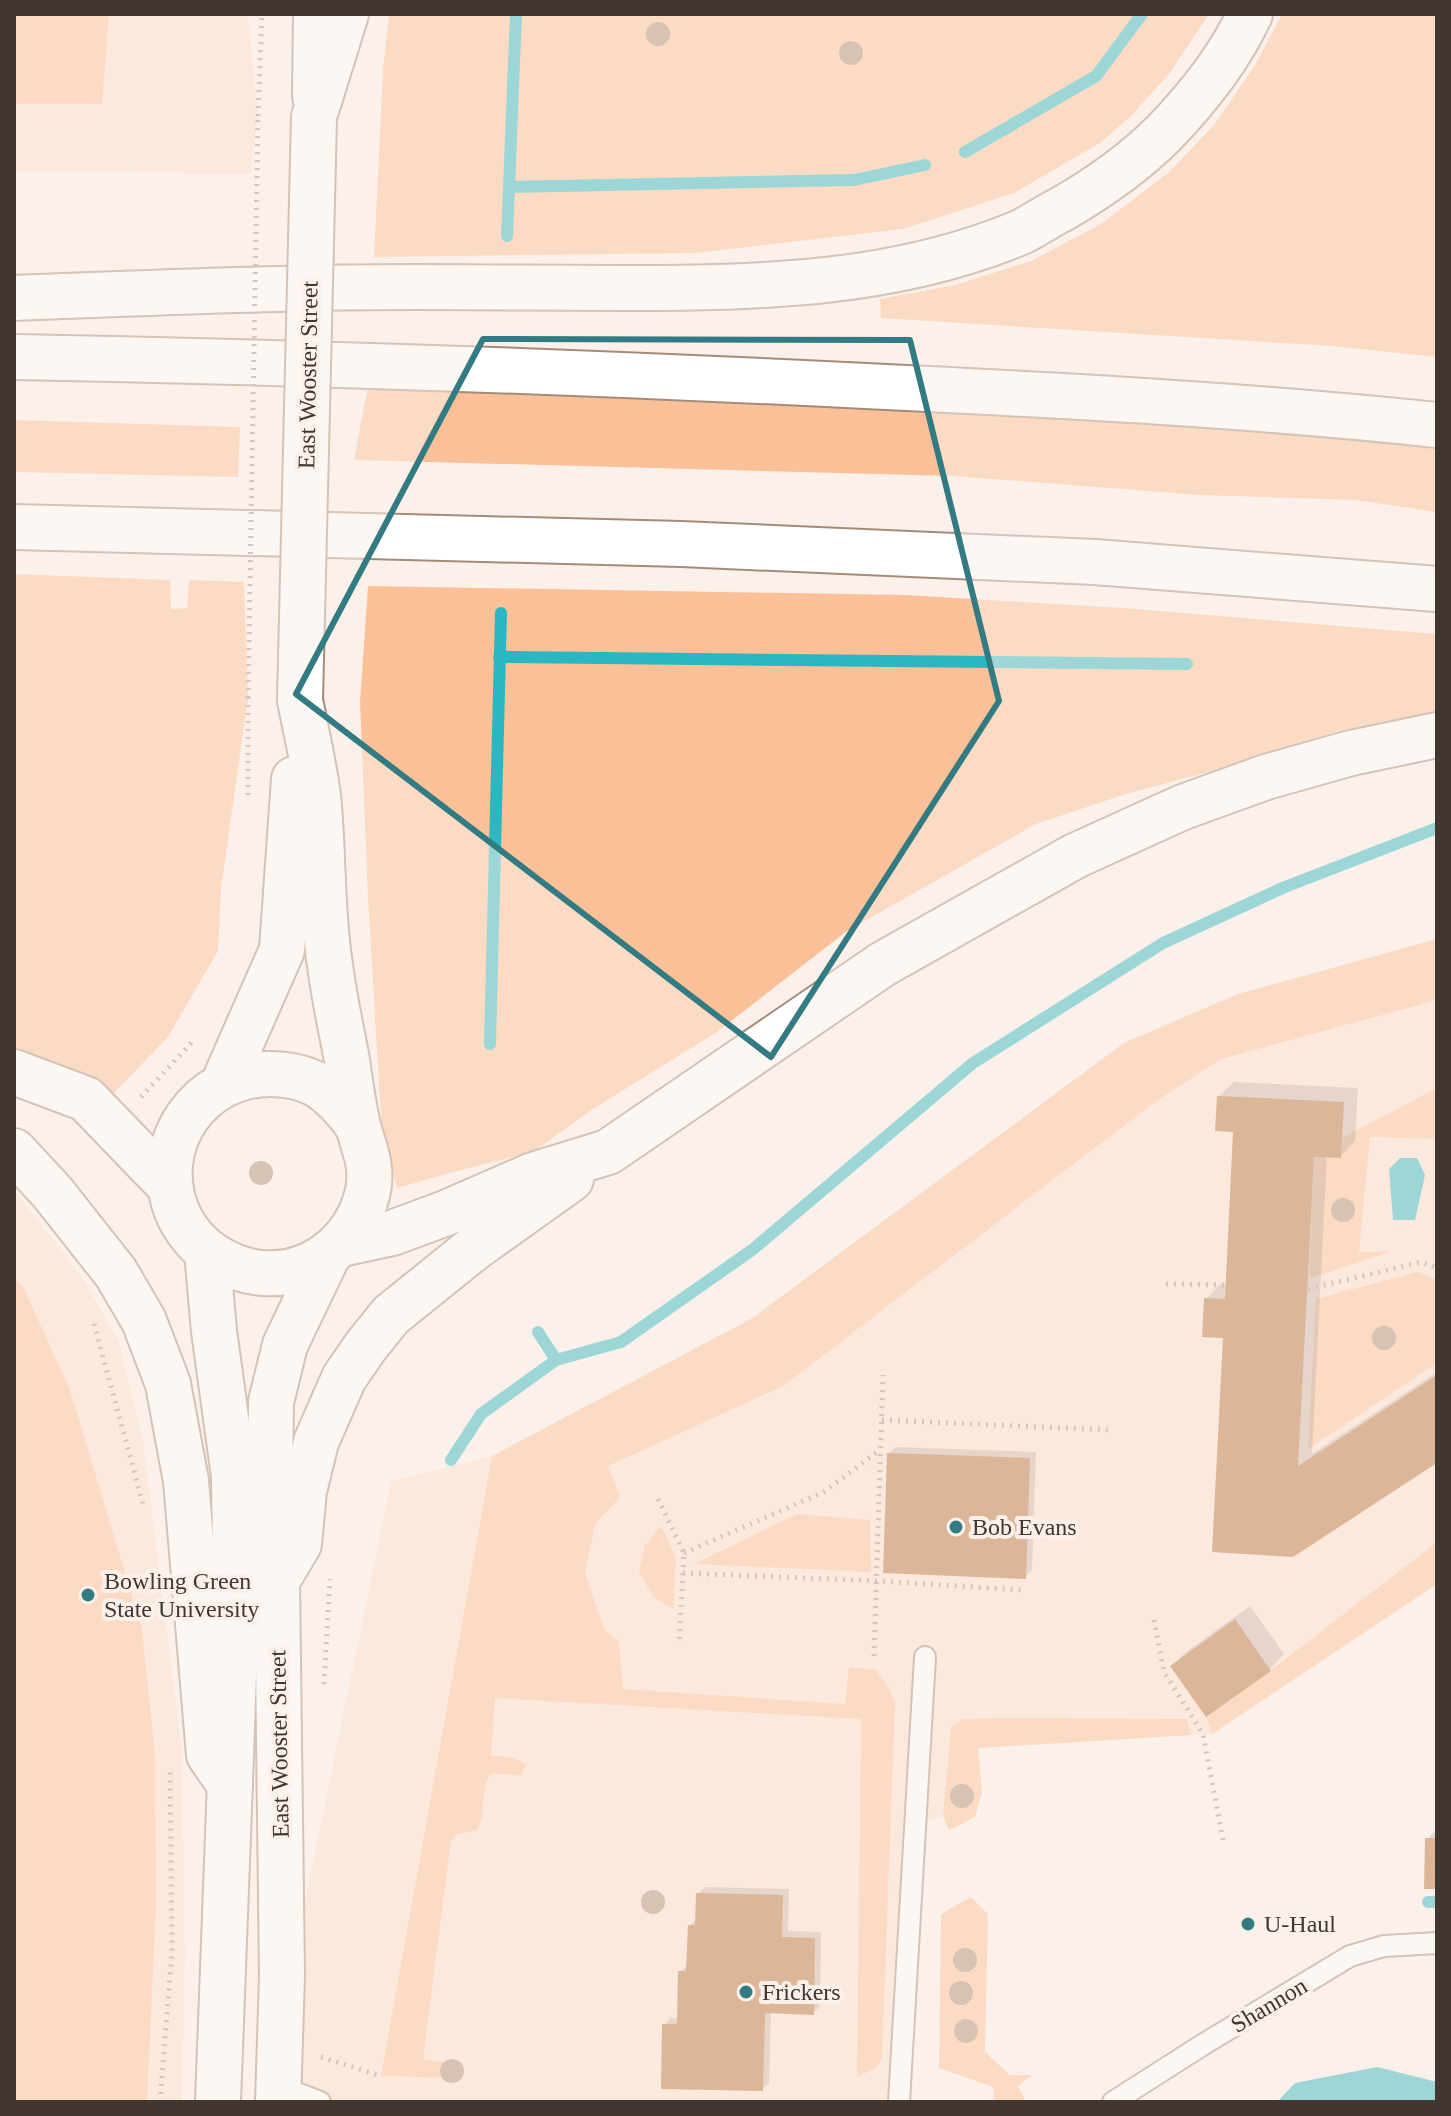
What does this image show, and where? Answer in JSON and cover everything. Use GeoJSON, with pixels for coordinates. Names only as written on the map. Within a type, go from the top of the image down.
{"type":"FeatureCollection","features":[{"type":"Feature","properties":{"kind":"main road"},"geometry":{"type":"LineString","coordinates":[[314,117],[346,14]]}},
{"type":"Feature","properties":{"kind":"main road"},"geometry":{"type":"LineString","coordinates":[[14,298],[322,287],[704,288],[823,281],[912,268],[969,252],[1024,230],[1102,186],[1148,149],[1190,106],[1241,33],[1250,14]]}},
{"type":"Feature","properties":{"kind":"main road","name":"East Wooster Street"},"geometry":{"type":"LineString","coordinates":[[223,1084],[282,950],[300,700],[317,26]]}},
{"type":"Feature","properties":{"kind":"main road"},"geometry":{"type":"LineString","coordinates":[[14,357],[669,376],[1061,396],[1329,414],[1437,425]]}},
{"type":"Feature","properties":{"kind":"main road"},"geometry":{"type":"LineString","coordinates":[[14,527],[681,544],[1095,562],[1437,589]]}},
{"type":"Feature","properties":{"kind":"main road","name":"East Wooster Street"},"geometry":{"type":"LineString","coordinates":[[279,2094],[295,2041],[282,1976],[277,1581],[270,1470],[271,1402],[285,1345],[335,1249],[359,1218],[368,1188],[368,1157],[358,1126],[329,962],[318,794],[300,700]]}},
{"type":"Feature","properties":{"kind":"main road"},"geometry":{"type":"LineString","coordinates":[[277,1581],[299,1544],[304,1491],[316,1442],[344,1378],[366,1346],[391,1315],[608,1152],[883,964],[1075,856],[1183,807],[1266,777],[1351,753],[1437,735]]}},
{"type":"Feature","properties":{"kind":"main road"},"geometry":{"type":"LineString","coordinates":[[14,1072],[86,1099],[170,1186]]}},
{"type":"Feature","properties":{"kind":"main road","name":"East Wooster Street"},"geometry":{"type":"LineString","coordinates":[[335,1249],[317,1262],[290,1272],[261,1274],[232,1267],[207,1252],[189,1234],[176,1211],[170,1186],[171,1155],[181,1127],[199,1102],[223,1084],[253,1074],[284,1074],[314,1083],[340,1101],[358,1126]]}},
{"type":"Feature","properties":{"kind":"main road"},"geometry":{"type":"LineString","coordinates":[[14,1151],[52,1192],[116,1273],[144,1321],[168,1384],[186,1481],[209,1755],[230,1785]]}},
{"type":"Feature","properties":{"kind":"main road"},"geometry":{"type":"LineString","coordinates":[[335,1249],[392,1233],[533,1175],[608,1152]]}},
{"type":"Feature","properties":{"kind":"main road","name":"East Wooster Street"},"geometry":{"type":"LineString","coordinates":[[207,1252],[214,1331],[234,1476],[236,1620],[218,2102]]}},
{"type":"Feature","properties":{"kind":"lane"},"geometry":{"type":"LineString","coordinates":[[899,2102],[925,1657]]}},
{"type":"Feature","properties":{"kind":"lane","name":"Shannon"},"geometry":{"type":"LineString","coordinates":[[1113,2102],[1350,1956],[1384,1946],[1437,1943]]}},
{"type":"Feature","properties":{"kind":"lane"},"geometry":{"type":"LineString","coordinates":[[279,2094],[320,2102]]}},
{"type":"Feature","properties":{"kind":"path"},"geometry":{"type":"LineString","coordinates":[[248,809],[262,14]]}},
{"type":"Feature","properties":{"kind":"path"},"geometry":{"type":"LineString","coordinates":[[135,1104],[196,1038]]}},
{"type":"Feature","properties":{"kind":"path"},"geometry":{"type":"LineString","coordinates":[[1308,1289],[1421,1262],[1437,1268]]}},
{"type":"Feature","properties":{"kind":"path"},"geometry":{"type":"LineString","coordinates":[[1166,1284],[1225,1285]]}},
{"type":"Feature","properties":{"kind":"path"},"geometry":{"type":"LineString","coordinates":[[94,1323],[144,1504]]}},
{"type":"Feature","properties":{"kind":"path"},"geometry":{"type":"LineString","coordinates":[[874,1656],[883,1375]]}},
{"type":"Feature","properties":{"kind":"path"},"geometry":{"type":"LineString","coordinates":[[882,1420],[1109,1430]]}},
{"type":"Feature","properties":{"kind":"path"},"geometry":{"type":"LineString","coordinates":[[684,1553],[824,1492],[881,1449]]}},
{"type":"Feature","properties":{"kind":"path"},"geometry":{"type":"LineString","coordinates":[[658,1499],[684,1553],[679,1645]]}},
{"type":"Feature","properties":{"kind":"path"},"geometry":{"type":"LineString","coordinates":[[683,1573],[1021,1590]]}},
{"type":"Feature","properties":{"kind":"path"},"geometry":{"type":"LineString","coordinates":[[323,1690],[330,1579]]}},
{"type":"Feature","properties":{"kind":"path"},"geometry":{"type":"LineString","coordinates":[[1154,1620],[1164,1672],[1203,1734],[1224,1845]]}},
{"type":"Feature","properties":{"kind":"path"},"geometry":{"type":"LineString","coordinates":[[160,2102],[172,1951],[170,1766]]}},
{"type":"Feature","properties":{"kind":"path"},"geometry":{"type":"LineString","coordinates":[[295,2041],[381,2076]]}},
{"type":"Feature","properties":{"kind":"highlighted area"},"geometry":{"type":"Polygon","coordinates":[[[483,339],[910,340],[999,701],[771,1057],[296,694],[483,339]]]}},
{"type":"Feature","properties":{"kind":"shaded area"},"geometry":{"type":"Polygon","coordinates":[[[14,14],[248,14],[258,116],[250,174],[14,171],[14,14]]]}},
{"type":"Feature","properties":{"kind":"shaded area"},"geometry":{"type":"Polygon","coordinates":[[[14,14],[109,14],[102,104],[14,104],[14,14]]]}},
{"type":"Feature","properties":{"kind":"shaded area"},"geometry":{"type":"Polygon","coordinates":[[[389,14],[1209,14],[1169,74],[1130,117],[1100,143],[1014,193],[903,229],[696,253],[374,257],[383,70],[389,14]]]}},
{"type":"Feature","properties":{"kind":"shaded area"},"geometry":{"type":"Polygon","coordinates":[[[1282,14],[1437,14],[1437,357],[1332,346],[881,318],[880,299],[955,285],[1031,261],[1101,224],[1168,173],[1214,125],[1255,65],[1282,14]]]}},
{"type":"Feature","properties":{"kind":"shaded area"},"geometry":{"type":"Polygon","coordinates":[[[370,376],[1437,427],[1437,512],[1355,500],[1199,495],[953,476],[354,460],[370,376]]]}},
{"type":"Feature","properties":{"kind":"shaded area"},"geometry":{"type":"Polygon","coordinates":[[[14,420],[240,427],[238,477],[14,472],[14,420]]]}},
{"type":"Feature","properties":{"kind":"shaded area"},"geometry":{"type":"Polygon","coordinates":[[[14,574],[170,580],[171,609],[187,608],[189,580],[244,582],[248,698],[221,888],[218,951],[168,1037],[114,1093],[14,1052],[14,574]]]}},
{"type":"Feature","properties":{"kind":"shaded area"},"geometry":{"type":"Polygon","coordinates":[[[368,586],[905,595],[1123,608],[1437,634],[1437,711],[1339,731],[1036,824],[847,931],[717,1032],[590,1111],[533,1152],[397,1188],[382,1135],[368,898],[360,702],[368,586]]]}},
{"type":"Feature","properties":{"kind":"shaded area"},"geometry":{"type":"Polygon","coordinates":[[[1437,939],[1437,1584],[1212,1734],[978,1748],[982,1792],[975,1817],[949,1830],[943,1816],[915,1825],[899,2102],[276,2102],[279,2028],[391,1481],[492,1456],[751,1319],[1124,1043],[1238,994],[1437,939]]]}},
{"type":"Feature","properties":{"kind":"shaded area"},"geometry":{"type":"Polygon","coordinates":[[[1437,939],[1437,1000],[1221,1059],[1155,1102],[783,1386],[608,1466],[620,1497],[595,1524],[585,1573],[604,1629],[619,1641],[623,1689],[845,1704],[849,1668],[875,1669],[888,1686],[895,1703],[882,2058],[876,2068],[857,2077],[861,1719],[495,1698],[491,1756],[514,1758],[526,1765],[522,1775],[491,1774],[485,1787],[481,1823],[477,1830],[457,1834],[451,1841],[423,2059],[462,2065],[459,2078],[381,2076],[492,1456],[751,1319],[1124,1043],[1238,994],[1437,939]]]}},
{"type":"Feature","properties":{"kind":"shaded area"},"geometry":{"type":"Polygon","coordinates":[[[1437,1088],[1437,1139],[1370,1137],[1359,1252],[1391,1251],[1309,1279],[1314,1157],[1341,1158],[1342,1138],[1437,1088]]]}},
{"type":"Feature","properties":{"kind":"shaded area","name":"Bowling Green State University"},"geometry":{"type":"Polygon","coordinates":[[[17,1194],[82,1277],[119,1341],[143,1439],[182,1751],[185,1954],[182,2102],[14,2102],[14,1197],[17,1194]]]}},
{"type":"Feature","properties":{"kind":"shaded area"},"geometry":{"type":"Polygon","coordinates":[[[1417,1272],[1437,1280],[1437,1363],[1308,1449],[1316,1299],[1417,1272]]]}},
{"type":"Feature","properties":{"kind":"shaded area","name":"Bowling Green State University"},"geometry":{"type":"Polygon","coordinates":[[[14,1277],[24,1289],[70,1390],[142,1629],[155,1756],[156,1905],[147,2102],[14,2102],[14,1277]]]}},
{"type":"Feature","properties":{"kind":"shaded area"},"geometry":{"type":"Polygon","coordinates":[[[797,1514],[870,1520],[871,1572],[694,1564],[797,1514]]]}},
{"type":"Feature","properties":{"kind":"shaded area"},"geometry":{"type":"Polygon","coordinates":[[[661,1526],[676,1557],[674,1609],[654,1598],[639,1572],[645,1545],[661,1526]]]}},
{"type":"Feature","properties":{"kind":"shaded area"},"geometry":{"type":"Polygon","coordinates":[[[1437,1542],[1437,1584],[1212,1734],[1206,1717],[1437,1542]]]}},
{"type":"Feature","properties":{"kind":"shaded area"},"geometry":{"type":"Polygon","coordinates":[[[963,1719],[1187,1719],[1191,1735],[978,1748],[982,1792],[975,1817],[949,1830],[943,1816],[951,1727],[963,1719]]]}},
{"type":"Feature","properties":{"kind":"shaded area"},"geometry":{"type":"Polygon","coordinates":[[[971,1897],[988,1914],[985,2052],[1010,2075],[1032,2075],[1018,2086],[1026,2101],[1038,2102],[994,2102],[993,2087],[939,2068],[941,1914],[971,1897]]]}},
{"type":"Feature","properties":{"kind":"water"},"geometry":{"type":"Polygon","coordinates":[[[1400,1158],[1417,1158],[1425,1175],[1415,1220],[1393,1220],[1389,1169],[1400,1158]]]}},
{"type":"Feature","properties":{"kind":"water"},"geometry":{"type":"Polygon","coordinates":[[[1377,2067],[1437,2082],[1437,2102],[1277,2102],[1295,2083],[1377,2067]]]}},
{"type":"Feature","properties":{"kind":"building"},"geometry":{"type":"Polygon","coordinates":[[[1217,1096],[1344,1102],[1341,1158],[1314,1157],[1298,1466],[1437,1375],[1437,1463],[1293,1557],[1212,1552],[1223,1338],[1202,1337],[1204,1298],[1225,1299],[1233,1132],[1215,1131],[1217,1096]]]}},
{"type":"Feature","properties":{"kind":"building","name":"Bob Evans"},"geometry":{"type":"Polygon","coordinates":[[[887,1453],[1030,1458],[1026,1579],[883,1573],[887,1453]]]}},
{"type":"Feature","properties":{"kind":"building"},"geometry":{"type":"Polygon","coordinates":[[[1235,1619],[1271,1671],[1206,1717],[1170,1666],[1235,1619]]]}},
{"type":"Feature","properties":{"kind":"building"},"geometry":{"type":"Polygon","coordinates":[[[1425,1838],[1437,1838],[1437,1889],[1424,1889],[1425,1838]]]}},
{"type":"Feature","properties":{"kind":"building","name":"Frickers"},"geometry":{"type":"Polygon","coordinates":[[[696,1893],[783,1895],[782,1937],[815,1938],[814,2015],[765,2013],[763,2091],[661,2089],[662,2024],[677,2024],[678,1971],[686,1971],[688,1925],[695,1925],[696,1893]]]}},
{"type":"Feature","properties":{"kind":"waterway"},"geometry":{"type":"LineString","coordinates":[[507,236],[516,14]]}},
{"type":"Feature","properties":{"kind":"waterway"},"geometry":{"type":"LineString","coordinates":[[965,152],[1096,76],[1142,14]]}},
{"type":"Feature","properties":{"kind":"waterway"},"geometry":{"type":"LineString","coordinates":[[509,187],[854,180],[925,165]]}},
{"type":"Feature","properties":{"kind":"waterway"},"geometry":{"type":"LineString","coordinates":[[490,1044],[501,613]]}},
{"type":"Feature","properties":{"kind":"waterway"},"geometry":{"type":"LineString","coordinates":[[499,657],[1187,664]]}},
{"type":"Feature","properties":{"kind":"waterway"},"geometry":{"type":"LineString","coordinates":[[451,1460],[481,1414],[556,1360],[621,1342],[752,1250],[973,1063],[1163,943],[1285,887],[1437,828]]}},
{"type":"Feature","properties":{"kind":"waterway"},"geometry":{"type":"LineString","coordinates":[[538,1332],[556,1360]]}},
{"type":"Feature","properties":{"kind":"waterway"},"geometry":{"type":"LineString","coordinates":[[1428,1902],[1437,1902]]}},
{"type":"Feature","properties":{"kind":"place","name":"Bob Evans"},"geometry":{"type":"Point","coordinates":[956,1527]}},
{"type":"Feature","properties":{"kind":"place","name":"Bowling Green State University"},"geometry":{"type":"Point","coordinates":[88,1595]}},
{"type":"Feature","properties":{"kind":"place","name":"U-Haul"},"geometry":{"type":"Point","coordinates":[1248,1924]}},
{"type":"Feature","properties":{"kind":"place","name":"Frickers"},"geometry":{"type":"Point","coordinates":[746,1992]}}]}
